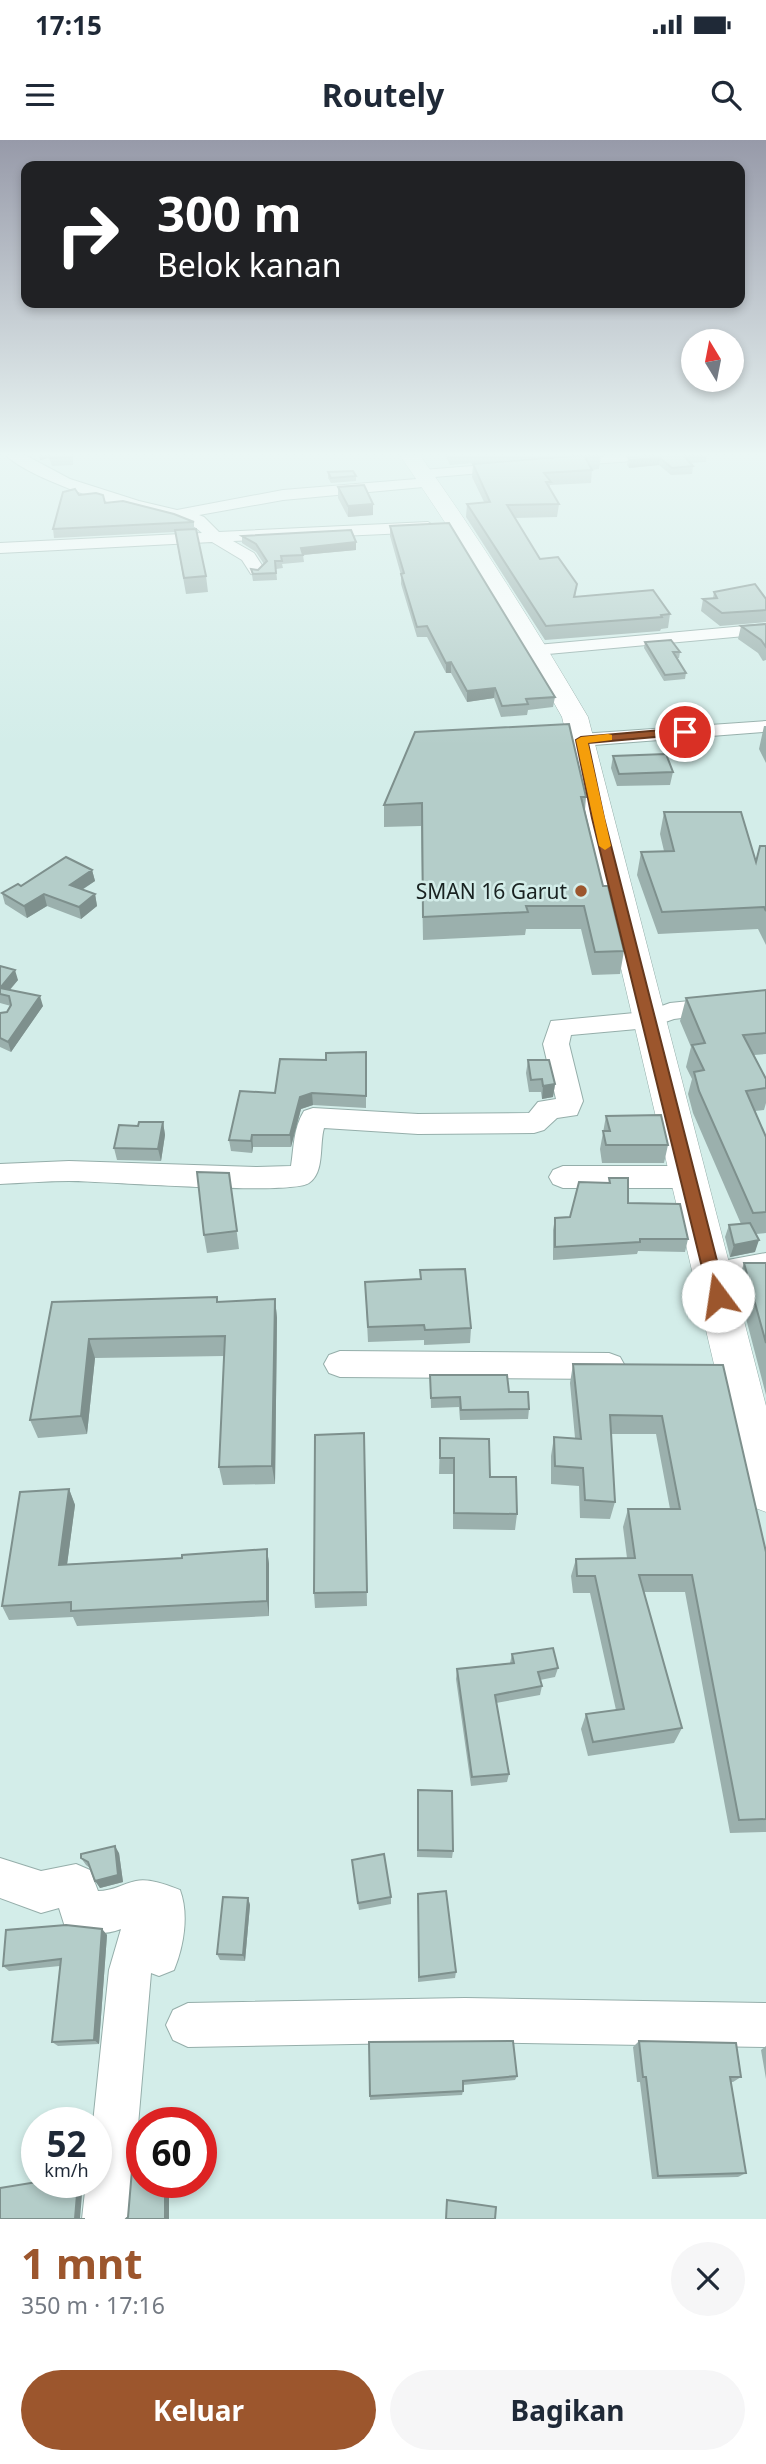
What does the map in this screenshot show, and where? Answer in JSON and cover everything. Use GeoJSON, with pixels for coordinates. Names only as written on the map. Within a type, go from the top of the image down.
{"type":"FeatureCollection","features":[{"type":"Feature","properties":{"kind":"main road"},"geometry":{"type":"LineString","coordinates":[[475,551],[570,705],[581,740],[766,1490]]}},
{"type":"Feature","properties":{"kind":"street"},"geometry":{"type":"LineString","coordinates":[[240,551],[257,570]]}},
{"type":"Feature","properties":{"kind":"street"},"geometry":{"type":"LineString","coordinates":[[537,649],[766,629]]}},
{"type":"Feature","properties":{"kind":"street"},"geometry":{"type":"LineString","coordinates":[[581,740],[763,726]]}},
{"type":"Feature","properties":{"kind":"street"},"geometry":{"type":"LineString","coordinates":[[0,1174],[69,1171],[257,1178],[299,1176],[306,1167],[306,1142],[313,1118],[418,1124],[534,1123],[545,1116],[547,1109],[568,1108],[570,1101],[556,1044],[560,1027],[648,1020],[670,1012],[743,1003]]}},
{"type":"Feature","properties":{"kind":"street"},"geometry":{"type":"LineString","coordinates":[[562,1177],[687,1177]]}},
{"type":"Feature","properties":{"kind":"street"},"geometry":{"type":"LineString","coordinates":[[712,1273],[766,1265]]}},
{"type":"Feature","properties":{"kind":"street"},"geometry":{"type":"LineString","coordinates":[[340,1364],[635,1366]]}},
{"type":"Feature","properties":{"kind":"street"},"geometry":{"type":"LineString","coordinates":[[699,1365],[734,1364]]}},
{"type":"Feature","properties":{"kind":"street"},"geometry":{"type":"LineString","coordinates":[[0,1878],[41,1892],[76,1884],[80,1912],[111,1912],[137,1901],[165,1905],[159,1955],[136,1943],[130,1970],[106,2219]]}},
{"type":"Feature","properties":{"kind":"street"},"geometry":{"type":"LineString","coordinates":[[188,2025],[465,2020],[766,2025]]}},
{"type":"Feature","properties":{"kind":"building"},"geometry":{"type":"Polygon","coordinates":[[[179,551],[201,551],[206,576],[184,578],[179,551]]]}},
{"type":"Feature","properties":{"kind":"building"},"geometry":{"type":"Polygon","coordinates":[[[261,551],[302,551],[303,555],[281,556],[282,561],[275,561],[276,573],[253,574],[251,569],[258,570],[267,561],[261,551]]]}},
{"type":"Feature","properties":{"kind":"building"},"geometry":{"type":"Polygon","coordinates":[[[397,551],[466,551],[555,697],[526,699],[528,704],[502,706],[495,688],[467,691],[451,662],[446,663],[427,626],[417,627],[401,574],[404,573],[397,551]]]}},
{"type":"Feature","properties":{"kind":"building"},"geometry":{"type":"Polygon","coordinates":[[[497,551],[535,551],[540,559],[558,557],[577,584],[574,597],[653,590],[670,614],[661,615],[662,617],[546,626],[497,551]]]}},
{"type":"Feature","properties":{"kind":"building"},"geometry":{"type":"Polygon","coordinates":[[[755,584],[766,599],[766,610],[722,613],[703,599],[717,598],[714,592],[755,584]]]}},
{"type":"Feature","properties":{"kind":"building"},"geometry":{"type":"Polygon","coordinates":[[[766,624],[766,647],[761,640],[741,626],[766,624]]]}},
{"type":"Feature","properties":{"kind":"building"},"geometry":{"type":"Polygon","coordinates":[[[671,640],[680,652],[673,652],[686,673],[665,675],[645,642],[671,640]]]}},
{"type":"Feature","properties":{"kind":"building"},"geometry":{"type":"Polygon","coordinates":[[[569,724],[586,797],[581,797],[603,886],[608,886],[624,951],[595,952],[584,906],[526,906],[528,912],[423,917],[422,803],[384,805],[415,732],[569,724]]]}},
{"type":"Feature","properties":{"kind":"building"},"geometry":{"type":"Polygon","coordinates":[[[666,754],[673,772],[619,774],[613,756],[666,754]]]}},
{"type":"Feature","properties":{"kind":"building"},"geometry":{"type":"Polygon","coordinates":[[[664,812],[741,812],[756,862],[760,846],[766,846],[766,911],[764,907],[662,912],[641,852],[674,851],[664,812]]]}},
{"type":"Feature","properties":{"kind":"building"},"geometry":{"type":"Polygon","coordinates":[[[66,857],[92,870],[70,885],[95,894],[79,907],[44,894],[24,906],[2,893],[18,884],[21,886],[66,857]]]}},
{"type":"Feature","properties":{"kind":"building"},"geometry":{"type":"Polygon","coordinates":[[[0,966],[15,970],[0,988],[0,966]]]}},
{"type":"Feature","properties":{"kind":"building"},"geometry":{"type":"Polygon","coordinates":[[[0,988],[40,996],[8,1042],[0,1038],[0,1013],[7,1012],[11,1005],[9,996],[0,994],[0,988]]]}},
{"type":"Feature","properties":{"kind":"building"},"geometry":{"type":"Polygon","coordinates":[[[766,990],[766,1033],[743,1035],[766,1079],[766,1088],[746,1091],[766,1137],[766,1212],[753,1213],[699,1091],[694,1072],[704,1070],[692,1045],[705,1043],[686,998],[766,990]]]}},
{"type":"Feature","properties":{"kind":"building"},"geometry":{"type":"Polygon","coordinates":[[[366,1052],[366,1096],[312,1093],[300,1097],[290,1135],[252,1135],[251,1141],[229,1140],[240,1091],[275,1093],[280,1059],[326,1060],[326,1053],[366,1052]]]}},
{"type":"Feature","properties":{"kind":"building"},"geometry":{"type":"Polygon","coordinates":[[[528,1060],[549,1060],[555,1084],[543,1086],[542,1079],[531,1080],[528,1060]]]}},
{"type":"Feature","properties":{"kind":"building"},"geometry":{"type":"Polygon","coordinates":[[[661,1115],[668,1145],[606,1145],[603,1131],[610,1131],[606,1116],[661,1115]]]}},
{"type":"Feature","properties":{"kind":"building"},"geometry":{"type":"Polygon","coordinates":[[[139,1122],[163,1122],[158,1149],[114,1148],[119,1125],[138,1126],[139,1122]]]}},
{"type":"Feature","properties":{"kind":"building"},"geometry":{"type":"Polygon","coordinates":[[[197,1172],[229,1173],[237,1231],[204,1235],[197,1172]]]}},
{"type":"Feature","properties":{"kind":"building"},"geometry":{"type":"Polygon","coordinates":[[[609,1178],[628,1178],[628,1203],[680,1204],[688,1239],[640,1239],[640,1242],[555,1247],[555,1218],[570,1217],[579,1182],[610,1183],[609,1178]]]}},
{"type":"Feature","properties":{"kind":"building"},"geometry":{"type":"Polygon","coordinates":[[[750,1223],[759,1240],[734,1245],[729,1225],[750,1223]]]}},
{"type":"Feature","properties":{"kind":"building"},"geometry":{"type":"Polygon","coordinates":[[[744,1263],[766,1263],[766,1343],[744,1263]]]}},
{"type":"Feature","properties":{"kind":"building"},"geometry":{"type":"Polygon","coordinates":[[[465,1269],[471,1328],[425,1330],[424,1325],[368,1327],[365,1282],[421,1279],[420,1270],[465,1269]]]}},
{"type":"Feature","properties":{"kind":"building"},"geometry":{"type":"Polygon","coordinates":[[[217,1297],[217,1302],[275,1299],[272,1466],[219,1467],[225,1336],[89,1339],[81,1416],[30,1420],[52,1302],[217,1297]]]}},
{"type":"Feature","properties":{"kind":"building"},"geometry":{"type":"Polygon","coordinates":[[[573,1364],[723,1365],[766,1552],[766,1819],[739,1820],[692,1575],[639,1575],[682,1728],[593,1742],[586,1714],[624,1709],[595,1576],[577,1576],[576,1559],[635,1558],[628,1509],[680,1509],[662,1416],[610,1415],[615,1502],[585,1500],[583,1468],[555,1466],[554,1437],[581,1439],[573,1364]]]}},
{"type":"Feature","properties":{"kind":"building"},"geometry":{"type":"Polygon","coordinates":[[[430,1375],[507,1375],[509,1392],[528,1392],[529,1409],[461,1410],[460,1397],[431,1398],[430,1375]]]}},
{"type":"Feature","properties":{"kind":"building"},"geometry":{"type":"Polygon","coordinates":[[[364,1433],[367,1592],[314,1593],[315,1435],[364,1433]]]}},
{"type":"Feature","properties":{"kind":"building"},"geometry":{"type":"Polygon","coordinates":[[[440,1438],[489,1439],[490,1477],[516,1477],[517,1514],[454,1513],[454,1458],[440,1458],[440,1438]]]}},
{"type":"Feature","properties":{"kind":"building"},"geometry":{"type":"Polygon","coordinates":[[[69,1489],[59,1565],[182,1558],[182,1555],[267,1549],[267,1601],[71,1611],[71,1602],[2,1606],[20,1492],[69,1489]]]}},
{"type":"Feature","properties":{"kind":"building"},"geometry":{"type":"Polygon","coordinates":[[[553,1648],[558,1668],[538,1672],[542,1686],[495,1695],[509,1774],[472,1777],[457,1669],[514,1663],[512,1654],[553,1648]]]}},
{"type":"Feature","properties":{"kind":"building"},"geometry":{"type":"Polygon","coordinates":[[[418,1790],[452,1791],[453,1851],[418,1850],[418,1790]]]}},
{"type":"Feature","properties":{"kind":"building"},"geometry":{"type":"Polygon","coordinates":[[[115,1846],[118,1875],[95,1881],[88,1862],[81,1858],[81,1854],[115,1846]]]}},
{"type":"Feature","properties":{"kind":"building"},"geometry":{"type":"Polygon","coordinates":[[[384,1854],[391,1897],[358,1903],[352,1860],[384,1854]]]}},
{"type":"Feature","properties":{"kind":"building"},"geometry":{"type":"Polygon","coordinates":[[[446,1891],[456,1972],[419,1977],[418,1894],[446,1891]]]}},
{"type":"Feature","properties":{"kind":"building"},"geometry":{"type":"Polygon","coordinates":[[[223,1897],[248,1898],[243,1955],[217,1954],[223,1897]]]}},
{"type":"Feature","properties":{"kind":"building"},"geometry":{"type":"Polygon","coordinates":[[[66,1925],[102,1929],[94,2040],[52,2042],[61,1959],[3,1966],[6,1930],[66,1925]]]}},
{"type":"Feature","properties":{"kind":"building"},"geometry":{"type":"Polygon","coordinates":[[[513,2041],[517,2076],[463,2081],[463,2091],[370,2096],[369,2042],[513,2041]]]}},
{"type":"Feature","properties":{"kind":"building"},"geometry":{"type":"Polygon","coordinates":[[[639,2041],[736,2043],[741,2077],[730,2077],[746,2173],[658,2176],[639,2041]]]}},
{"type":"Feature","properties":{"kind":"building"},"geometry":{"type":"Polygon","coordinates":[[[21,2185],[21,2198],[77,2198],[75,2219],[0,2219],[0,2188],[21,2185]]]}},
{"type":"Feature","properties":{"kind":"building"},"geometry":{"type":"Polygon","coordinates":[[[130,2198],[165,2198],[165,2219],[126,2219],[130,2198]]]}},
{"type":"Feature","properties":{"kind":"building"},"geometry":{"type":"Polygon","coordinates":[[[447,2200],[496,2207],[495,2219],[446,2219],[447,2200]]]}},
{"type":"Feature","properties":{"kind":"slow traffic"},"geometry":{"type":"LineString","coordinates":[[605,846],[581,740],[608,738]]}},
{"type":"Feature","properties":{"kind":"place","name":"SMAN 16 Garut"},"geometry":{"type":"Point","coordinates":[581,891]}},
{"type":"Feature","properties":{"kind":"route"},"geometry":{"type":"LineString","coordinates":[[685,732],[581,740],[598,818],[718,1296]]}}]}
